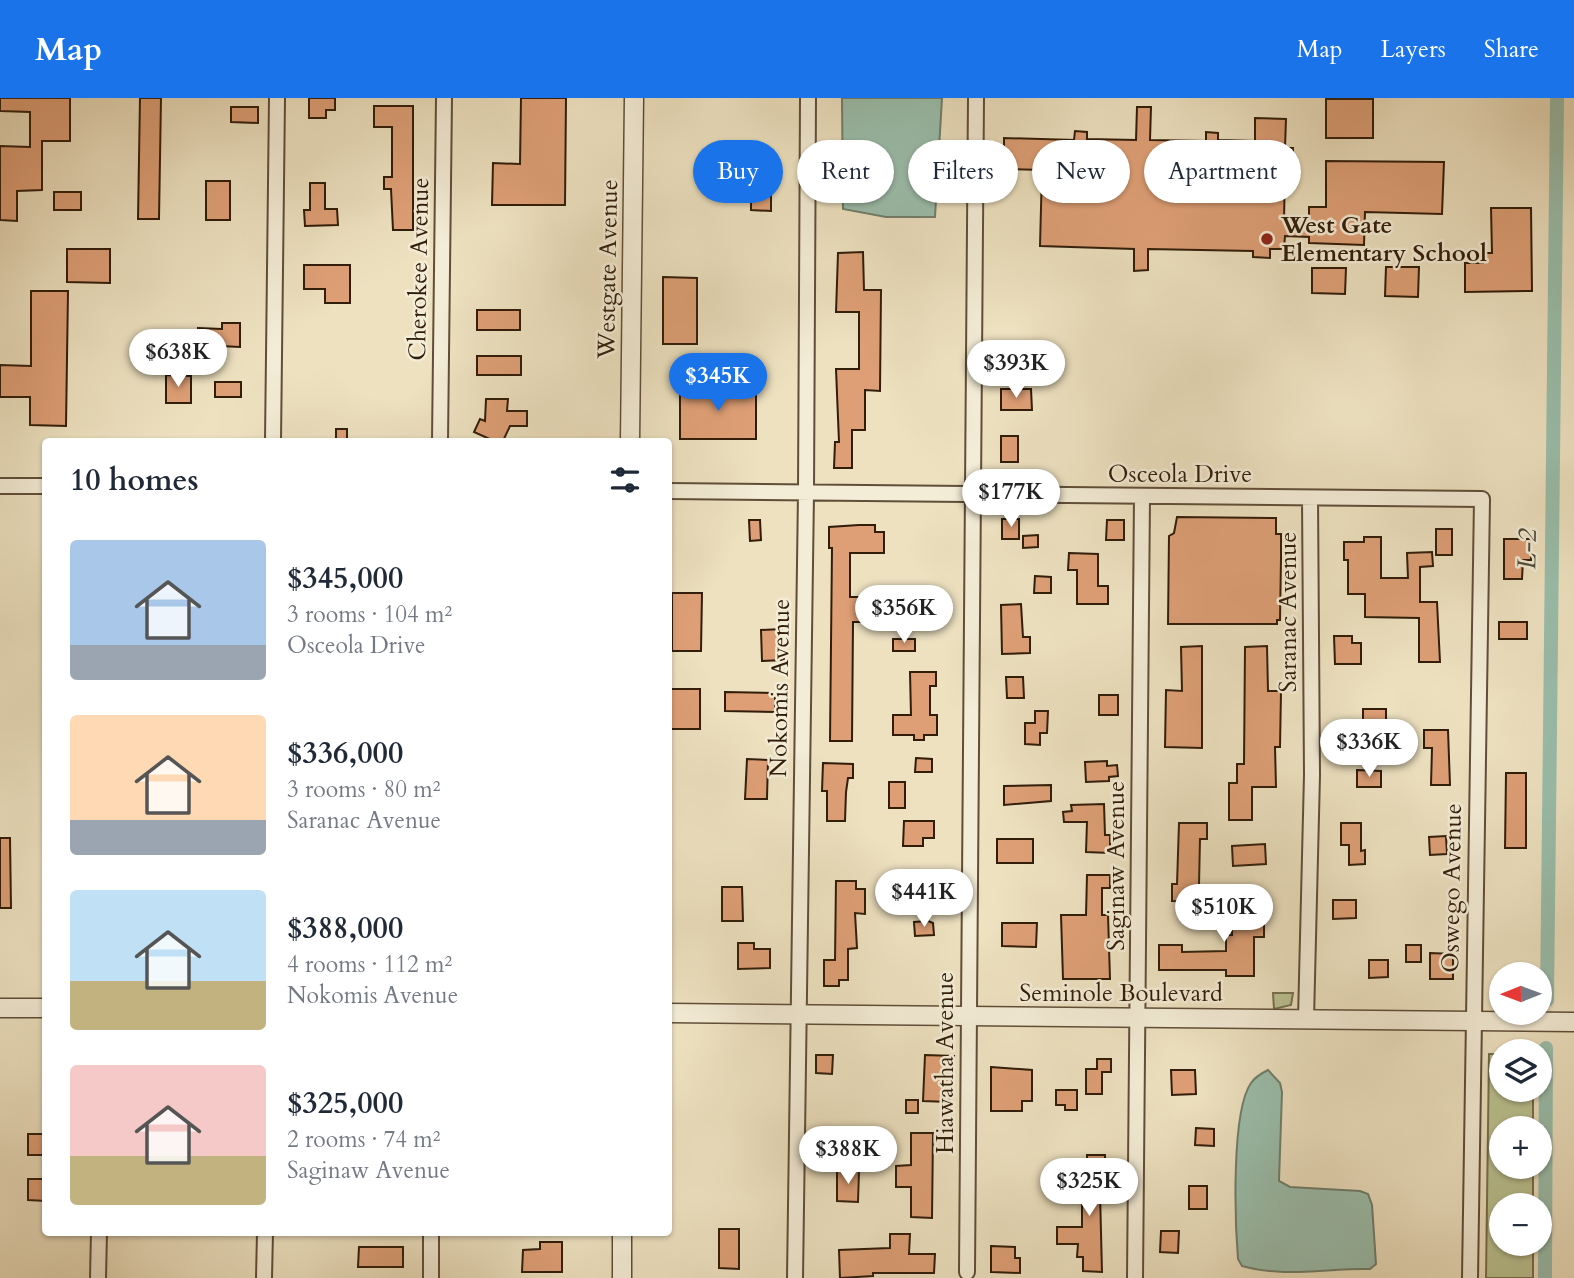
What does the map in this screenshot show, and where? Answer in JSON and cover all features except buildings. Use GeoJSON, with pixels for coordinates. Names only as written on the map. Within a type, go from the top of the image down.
{"type":"FeatureCollection","features":[{"type":"Feature","properties":{"kind":"street"},"geometry":{"type":"LineString","coordinates":[[273,438],[276,98]]}},
{"type":"Feature","properties":{"kind":"street","name":"Cherokee Avenue"},"geometry":{"type":"LineString","coordinates":[[440,438],[444,98]]}},
{"type":"Feature","properties":{"kind":"street","name":"Westgate Avenue"},"geometry":{"type":"LineString","coordinates":[[630,438],[634,98]]}},
{"type":"Feature","properties":{"kind":"street","name":"Nokomis Avenue"},"geometry":{"type":"LineString","coordinates":[[795,1278],[806,493],[808,98]]}},
{"type":"Feature","properties":{"kind":"street","name":"Hiawatha Avenue"},"geometry":{"type":"LineString","coordinates":[[967,1272],[976,98]]}},
{"type":"Feature","properties":{"kind":"street"},"geometry":{"type":"LineString","coordinates":[[0,486],[42,486]]}},
{"type":"Feature","properties":{"kind":"street","name":"Osceola Drive"},"geometry":{"type":"LineString","coordinates":[[672,491],[1482,499]]}},
{"type":"Feature","properties":{"kind":"street","name":"Saginaw Avenue"},"geometry":{"type":"LineString","coordinates":[[1135,1278],[1142,497]]}},
{"type":"Feature","properties":{"kind":"street","name":"Saranac Avenue"},"geometry":{"type":"LineString","coordinates":[[1306,1019],[1311,775],[1310,498]]}},
{"type":"Feature","properties":{"kind":"street","name":"Oswego Avenue"},"geometry":{"type":"LineString","coordinates":[[1470,1278],[1482,499]]}},
{"type":"Feature","properties":{"kind":"street"},"geometry":{"type":"LineString","coordinates":[[0,1007],[42,1008]]}},
{"type":"Feature","properties":{"kind":"street","name":"Seminole Boulevard"},"geometry":{"type":"LineString","coordinates":[[672,1013],[1574,1022]]}},
{"type":"Feature","properties":{"kind":"street"},"geometry":{"type":"LineString","coordinates":[[98,1278],[99,1236]]}},
{"type":"Feature","properties":{"kind":"street"},"geometry":{"type":"LineString","coordinates":[[264,1278],[265,1236]]}},
{"type":"Feature","properties":{"kind":"street"},"geometry":{"type":"LineString","coordinates":[[431,1236],[431,1278]]}},
{"type":"Feature","properties":{"kind":"street"},"geometry":{"type":"LineString","coordinates":[[622,1236],[622,1278]]}},
{"type":"Feature","properties":{"kind":"shaded area"},"geometry":{"type":"Polygon","coordinates":[[[842,98],[942,98],[940,140],[908,140],[908,203],[936,203],[935,217],[886,217],[843,209],[843,203],[894,203],[894,140],[842,140],[842,98]]]}},
{"type":"Feature","properties":{"kind":"shaded area"},"geometry":{"type":"Polygon","coordinates":[[[1273,993],[1293,993],[1291,1005],[1274,1009],[1273,993]]]}},
{"type":"Feature","properties":{"kind":"shaded area"},"geometry":{"type":"Polygon","coordinates":[[[1489,1054],[1489,1102],[1533,1102],[1533,1116],[1489,1116],[1489,1179],[1533,1179],[1533,1193],[1489,1193],[1489,1256],[1533,1256],[1533,1278],[1486,1278],[1489,1054]]]}},
{"type":"Feature","properties":{"kind":"shaded area"},"geometry":{"type":"Polygon","coordinates":[[[1268,1070],[1280,1083],[1282,1092],[1279,1181],[1290,1187],[1360,1191],[1368,1194],[1372,1205],[1376,1264],[1370,1269],[1306,1272],[1258,1270],[1242,1266],[1238,1259],[1236,1168],[1240,1118],[1251,1083],[1268,1070]]]}},
{"type":"Feature","properties":{"kind":"waterway","name":"L-2"},"geometry":{"type":"LineString","coordinates":[[1547,962],[1557,98]]}},
{"type":"Feature","properties":{"kind":"waterway","name":"L-2"},"geometry":{"type":"LineString","coordinates":[[1545,1278],[1546,1102]]}},
{"type":"Feature","properties":{"kind":"place","name":"West Gate Elementary School"},"geometry":{"type":"Point","coordinates":[1267,239]}}]}
